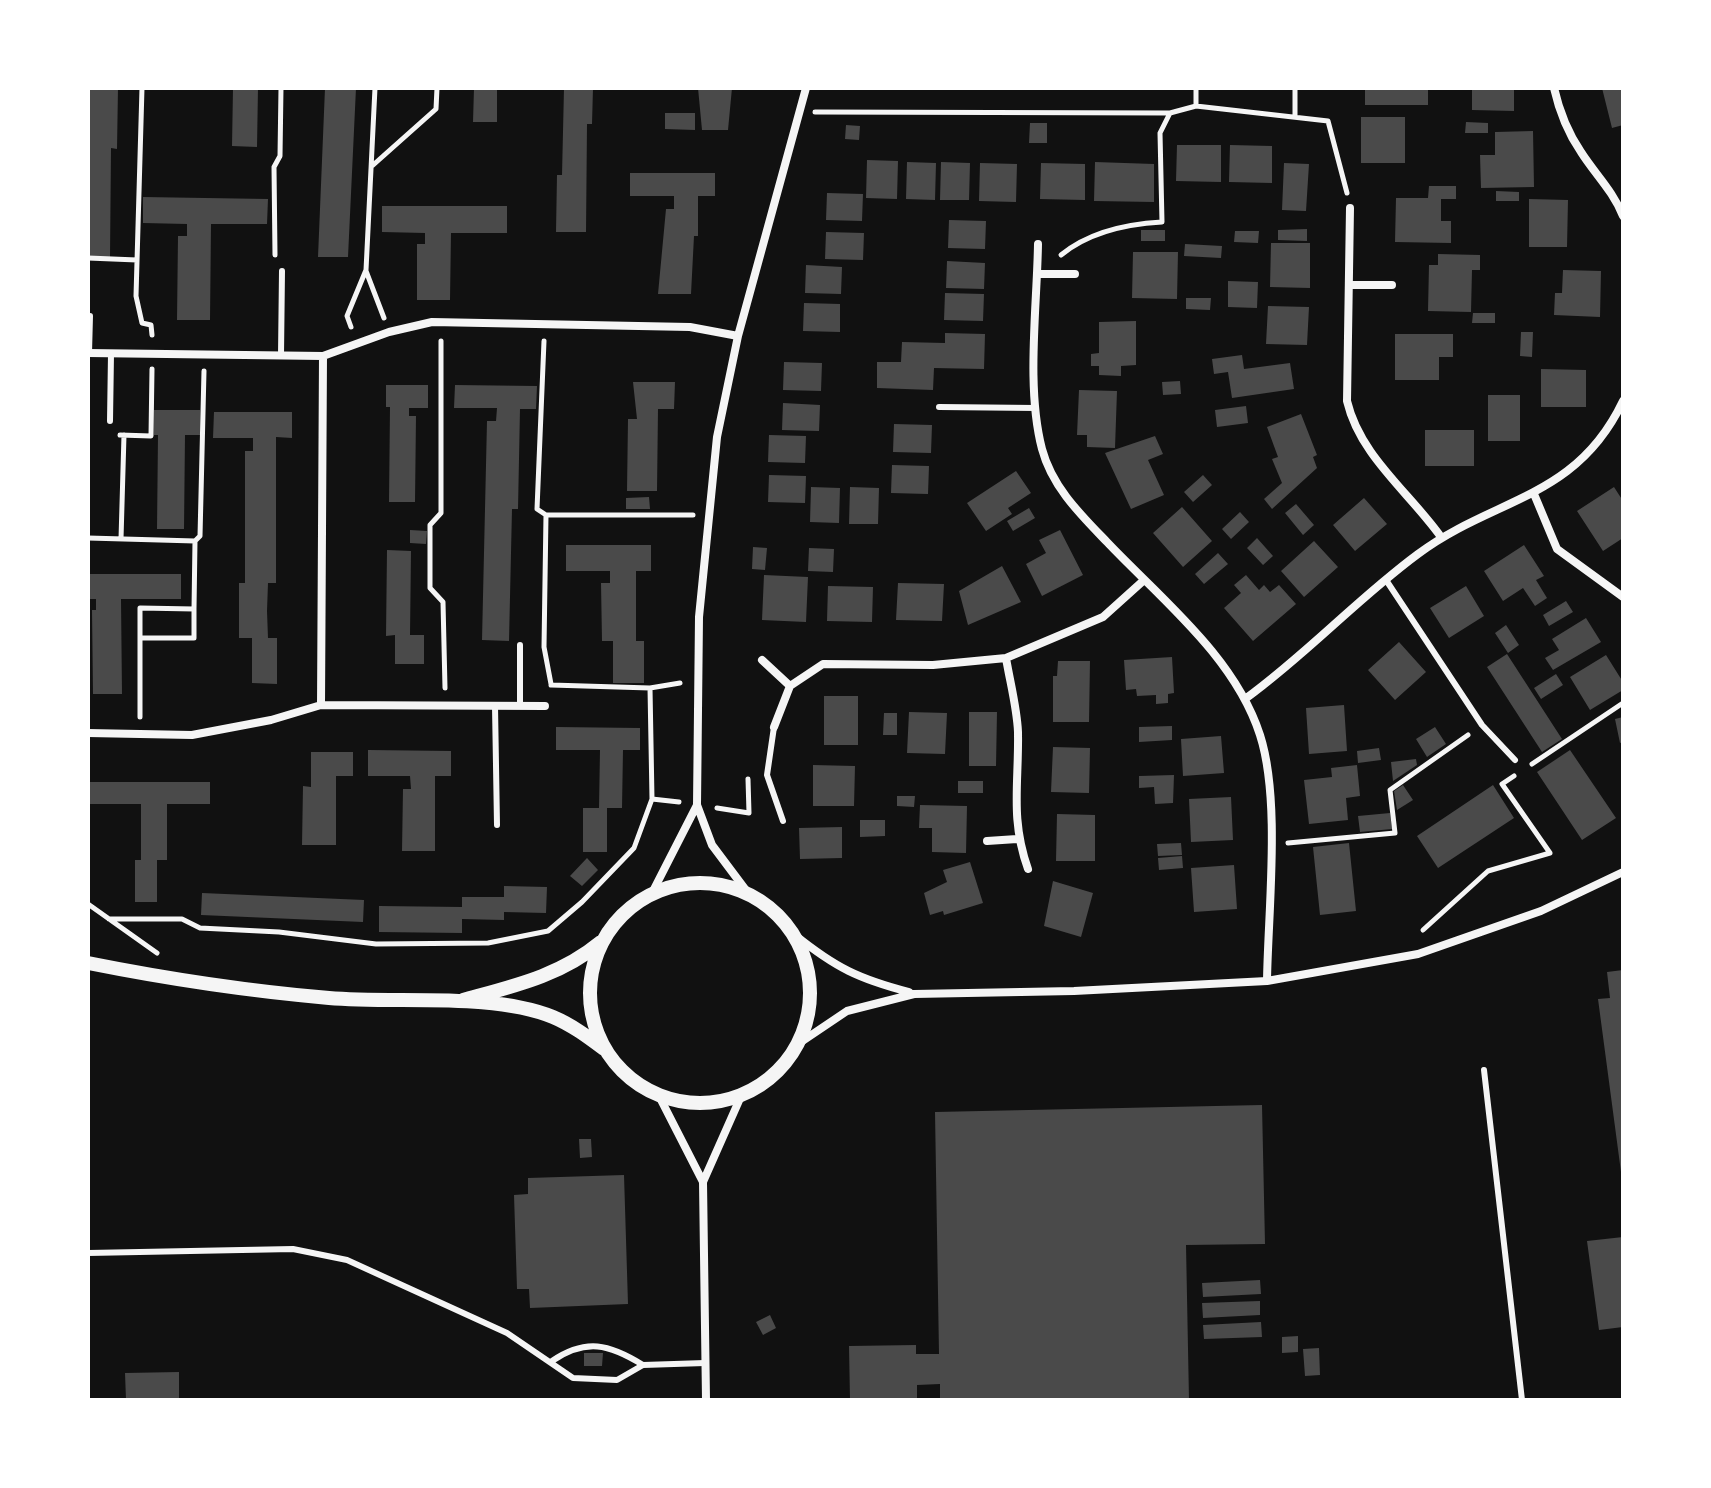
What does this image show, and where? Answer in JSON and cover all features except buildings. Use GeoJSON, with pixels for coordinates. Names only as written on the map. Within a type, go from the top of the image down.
{"type":"FeatureCollection","features":[{"type":"Feature","properties":{"kind":"street"},"geometry":{"type":"LineString","coordinates":[[806,88],[738,336],[717,437],[706,515],[696,679],[697,805],[712,845],[748,893],[780,916],[795,935],[834,966],[867,981],[914,994]]}},
{"type":"Feature","properties":{"kind":"street"},"geometry":{"type":"LineString","coordinates":[[1554,88],[1559,109],[1580,152],[1619,196],[1623,216]]}},
{"type":"Feature","properties":{"kind":"street"},"geometry":{"type":"LineString","coordinates":[[1350,208],[1347,401],[1353,425],[1364,445],[1420,507],[1441,537]]}},
{"type":"Feature","properties":{"kind":"street"},"geometry":{"type":"LineString","coordinates":[[1038,244],[1036,408],[1043,450],[1059,488],[1207,648],[1245,699],[1260,734],[1268,767],[1267,981]]}},
{"type":"Feature","properties":{"kind":"street"},"geometry":{"type":"LineString","coordinates":[[1038,274],[1075,274]]}},
{"type":"Feature","properties":{"kind":"street"},"geometry":{"type":"LineString","coordinates":[[1349,285],[1392,285]]}},
{"type":"Feature","properties":{"kind":"street"},"geometry":{"type":"LineString","coordinates":[[88,353],[323,356],[389,332],[441,322],[690,327],[738,336]]}},
{"type":"Feature","properties":{"kind":"street"},"geometry":{"type":"LineString","coordinates":[[321,705],[323,356]]}},
{"type":"Feature","properties":{"kind":"street"},"geometry":{"type":"LineString","coordinates":[[1245,699],[1276,677],[1386,580],[1441,537],[1534,494],[1574,469],[1600,439],[1623,401]]}},
{"type":"Feature","properties":{"kind":"street"},"geometry":{"type":"LineString","coordinates":[[1534,494],[1557,549],[1623,597]]}},
{"type":"Feature","properties":{"kind":"street"},"geometry":{"type":"LineString","coordinates":[[774,727],[790,686],[823,664],[843,661],[933,665],[1006,658],[1103,617],[1143,581]]}},
{"type":"Feature","properties":{"kind":"street"},"geometry":{"type":"LineString","coordinates":[[1006,658],[1018,730],[1014,800],[1017,839],[1028,869]]}},
{"type":"Feature","properties":{"kind":"street"},"geometry":{"type":"LineString","coordinates":[[762,660],[790,686]]}},
{"type":"Feature","properties":{"kind":"street"},"geometry":{"type":"LineString","coordinates":[[88,733],[192,735],[233,729],[321,705],[545,706]]}},
{"type":"Feature","properties":{"kind":"street"},"geometry":{"type":"LineString","coordinates":[[652,893],[697,805]]}},
{"type":"Feature","properties":{"kind":"street"},"geometry":{"type":"LineString","coordinates":[[987,841],[1017,839]]}},
{"type":"Feature","properties":{"kind":"street"},"geometry":{"type":"LineString","coordinates":[[798,1044],[847,1011],[914,994],[1074,991],[1267,981],[1418,954],[1541,911],[1623,872]]}},
{"type":"Feature","properties":{"kind":"street"},"geometry":{"type":"LineString","coordinates":[[608,1052],[597,1031],[590,985],[595,961],[605,938],[618,920],[652,893],[695,882],[717,884],[748,893]]}},
{"type":"Feature","properties":{"kind":"street"},"geometry":{"type":"LineString","coordinates":[[88,963],[196,982],[331,999],[455,1002],[527,1009],[574,1027],[608,1052],[630,1077],[658,1094],[700,1103],[742,1094],[775,1074],[798,1044],[809,1014],[811,982],[795,935]]}},
{"type":"Feature","properties":{"kind":"street"},"geometry":{"type":"LineString","coordinates":[[455,1002],[555,973],[578,960],[605,938]]}},
{"type":"Feature","properties":{"kind":"street"},"geometry":{"type":"LineString","coordinates":[[658,1094],[703,1182]]}},
{"type":"Feature","properties":{"kind":"street"},"geometry":{"type":"LineString","coordinates":[[706,1400],[703,1182],[742,1094]]}},
{"type":"Feature","properties":{"kind":"lane"},"geometry":{"type":"LineString","coordinates":[[281,355],[282,271]]}},
{"type":"Feature","properties":{"kind":"lane"},"geometry":{"type":"LineString","coordinates":[[88,353],[90,316]]}},
{"type":"Feature","properties":{"kind":"lane"},"geometry":{"type":"LineString","coordinates":[[110,421],[111,354]]}},
{"type":"Feature","properties":{"kind":"lane"},"geometry":{"type":"LineString","coordinates":[[939,407],[1036,408]]}},
{"type":"Feature","properties":{"kind":"lane"},"geometry":{"type":"LineString","coordinates":[[1386,580],[1482,725],[1515,760]]}},
{"type":"Feature","properties":{"kind":"lane"},"geometry":{"type":"LineString","coordinates":[[520,645],[520,706]]}},
{"type":"Feature","properties":{"kind":"lane"},"geometry":{"type":"LineString","coordinates":[[495,706],[497,825]]}},
{"type":"Feature","properties":{"kind":"lane"},"geometry":{"type":"LineString","coordinates":[[774,727],[767,775],[783,821]]}},
{"type":"Feature","properties":{"kind":"lane"},"geometry":{"type":"LineString","coordinates":[[1484,1070],[1522,1400]]}},
{"type":"Feature","properties":{"kind":"lane"},"geometry":{"type":"LineString","coordinates":[[88,1253],[293,1249],[319,1253],[347,1260],[507,1333],[573,1378],[617,1380],[643,1365],[705,1363]]}},
{"type":"Feature","properties":{"kind":"lane"},"geometry":{"type":"LineString","coordinates":[[552,1361],[573,1346],[617,1349],[643,1365]]}},
{"type":"Feature","properties":{"kind":"path"},"geometry":{"type":"LineString","coordinates":[[110,435],[151,436],[151,325],[142,323],[136,296],[142,88]]}},
{"type":"Feature","properties":{"kind":"path"},"geometry":{"type":"LineString","coordinates":[[281,88],[280,156],[274,167],[275,259],[282,271]]}},
{"type":"Feature","properties":{"kind":"path"},"geometry":{"type":"LineString","coordinates":[[357,343],[347,316],[366,270],[375,88]]}},
{"type":"Feature","properties":{"kind":"path"},"geometry":{"type":"LineString","coordinates":[[371,167],[436,109],[437,88]]}},
{"type":"Feature","properties":{"kind":"path"},"geometry":{"type":"LineString","coordinates":[[1196,88],[1196,106]]}},
{"type":"Feature","properties":{"kind":"path"},"geometry":{"type":"LineString","coordinates":[[1295,88],[1295,117]]}},
{"type":"Feature","properties":{"kind":"path"},"geometry":{"type":"LineString","coordinates":[[798,112],[1170,113],[1196,106],[1328,121],[1350,208]]}},
{"type":"Feature","properties":{"kind":"path"},"geometry":{"type":"LineString","coordinates":[[1038,274],[1073,244],[1122,227],[1162,222],[1160,133],[1170,113]]}},
{"type":"Feature","properties":{"kind":"path"},"geometry":{"type":"LineString","coordinates":[[88,258],[137,260]]}},
{"type":"Feature","properties":{"kind":"path"},"geometry":{"type":"LineString","coordinates":[[366,270],[389,332]]}},
{"type":"Feature","properties":{"kind":"path"},"geometry":{"type":"LineString","coordinates":[[441,322],[441,513],[430,525],[430,588],[443,602],[445,705]]}},
{"type":"Feature","properties":{"kind":"path"},"geometry":{"type":"LineString","coordinates":[[544,324],[537,509],[546,515],[706,515]]}},
{"type":"Feature","properties":{"kind":"path"},"geometry":{"type":"LineString","coordinates":[[140,638],[194,638],[195,541],[200,536],[205,355]]}},
{"type":"Feature","properties":{"kind":"path"},"geometry":{"type":"LineString","coordinates":[[121,539],[124,435]]}},
{"type":"Feature","properties":{"kind":"path"},"geometry":{"type":"LineString","coordinates":[[545,706],[551,684],[544,647],[546,515]]}},
{"type":"Feature","properties":{"kind":"path"},"geometry":{"type":"LineString","coordinates":[[88,538],[195,541]]}},
{"type":"Feature","properties":{"kind":"path"},"geometry":{"type":"LineString","coordinates":[[140,734],[140,608],[194,609]]}},
{"type":"Feature","properties":{"kind":"path"},"geometry":{"type":"LineString","coordinates":[[551,684],[650,688],[696,679]]}},
{"type":"Feature","properties":{"kind":"path"},"geometry":{"type":"LineString","coordinates":[[109,919],[182,919],[200,928],[279,932],[376,944],[488,943],[548,931],[582,902],[634,848],[652,799],[650,688]]}},
{"type":"Feature","properties":{"kind":"path"},"geometry":{"type":"LineString","coordinates":[[1418,954],[1421,932],[1488,871],[1550,853],[1502,784],[1623,703]]}},
{"type":"Feature","properties":{"kind":"path"},"geometry":{"type":"LineString","coordinates":[[1270,845],[1395,833],[1390,790],[1482,725]]}},
{"type":"Feature","properties":{"kind":"path"},"geometry":{"type":"LineString","coordinates":[[652,799],[749,813],[748,767]]}},
{"type":"Feature","properties":{"kind":"path"},"geometry":{"type":"LineString","coordinates":[[88,904],[159,955]]}}]}
